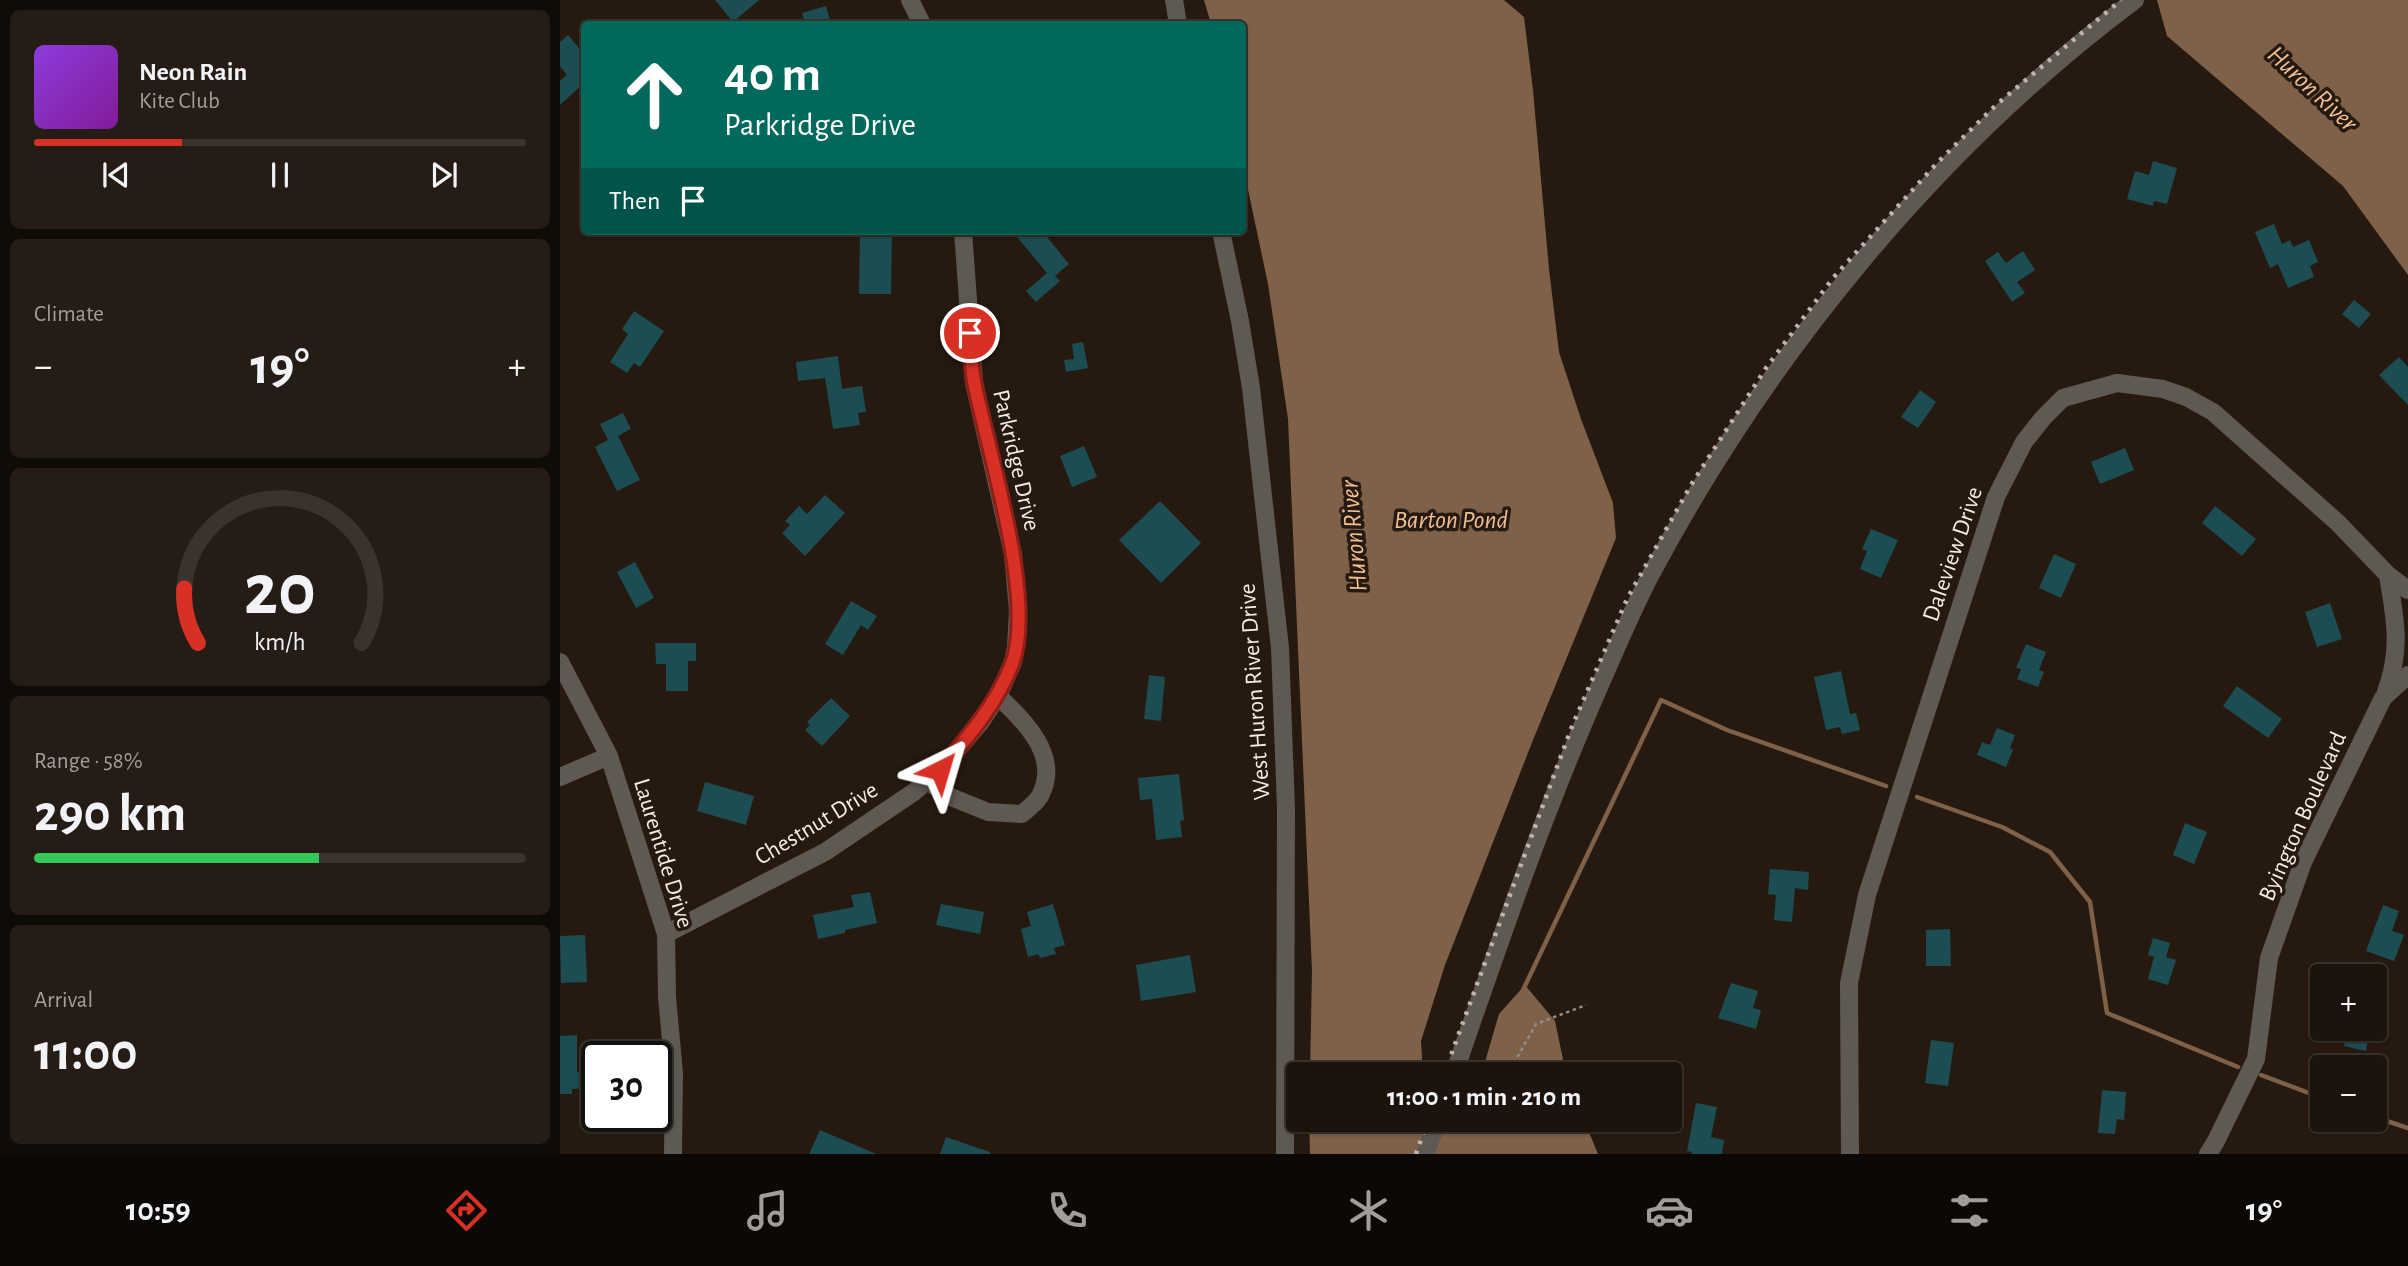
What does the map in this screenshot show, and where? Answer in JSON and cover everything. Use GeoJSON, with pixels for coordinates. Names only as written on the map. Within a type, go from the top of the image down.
{"type":"FeatureCollection","features":[{"type":"Feature","properties":{"kind":"street"},"geometry":{"type":"LineString","coordinates":[[910,0],[920,21]]}},
{"type":"Feature","properties":{"kind":"street"},"geometry":{"type":"LineString","coordinates":[[1174,0],[1178,21]]}},
{"type":"Feature","properties":{"kind":"street"},"geometry":{"type":"LineString","coordinates":[[1458,1062],[1525,868],[1564,766],[1649,578],[1746,415],[1796,342],[1853,271],[1943,171],[2044,72],[2133,1]]}},
{"type":"Feature","properties":{"kind":"street","name":"Parkridge Drive"},"geometry":{"type":"LineString","coordinates":[[963,235],[974,383],[1012,550],[1018,611],[1013,662],[998,696]]}},
{"type":"Feature","properties":{"kind":"street","name":"West Huron River Drive"},"geometry":{"type":"LineString","coordinates":[[1221,235],[1240,321],[1251,388],[1280,648],[1286,808],[1285,1154]]}},
{"type":"Feature","properties":{"kind":"street","name":"Daleview Drive"},"geometry":{"type":"LineString","coordinates":[[1850,1154],[1849,983],[1867,895],[1996,497],[2024,442],[2043,418],[2063,398],[2117,383],[2163,389],[2186,397],[2213,412],[2338,523],[2388,575],[2408,590]]}},
{"type":"Feature","properties":{"kind":"street","name":"Byington Boulevard"},"geometry":{"type":"LineString","coordinates":[[2208,1154],[2256,1059],[2269,958],[2303,862],[2384,698],[2394,669],[2397,633],[2388,575]]}},
{"type":"Feature","properties":{"kind":"street","name":"Laurentide Drive"},"geometry":{"type":"LineString","coordinates":[[560,662],[609,756],[666,934],[667,998],[674,1073],[673,1154]]}},
{"type":"Feature","properties":{"kind":"street","name":"Byington Boulevard"},"geometry":{"type":"LineString","coordinates":[[2384,698],[2408,675]]}},
{"type":"Feature","properties":{"kind":"street"},"geometry":{"type":"LineString","coordinates":[[927,781],[951,797],[988,812],[1022,814],[1041,797],[1047,775],[1043,751],[1028,725],[998,696]]}},
{"type":"Feature","properties":{"kind":"street","name":"Chestnut Drive"},"geometry":{"type":"LineString","coordinates":[[666,934],[825,852],[927,781],[940,770],[980,723],[998,696]]}},
{"type":"Feature","properties":{"kind":"street"},"geometry":{"type":"LineString","coordinates":[[560,777],[609,756]]}},
{"type":"Feature","properties":{"kind":"street"},"geometry":{"type":"LineString","coordinates":[[1425,1154],[1433,1132]]}},
{"type":"Feature","properties":{"kind":"path"},"geometry":{"type":"LineString","coordinates":[[1515,1062],[1536,1024],[1586,1005]]}},
{"type":"Feature","properties":{"kind":"water","name":"Barton Pond"},"geometry":{"type":"Polygon","coordinates":[[[1204,0],[1504,0],[1524,17],[1559,352],[1613,503],[1616,538],[1445,965],[1421,1041],[1422,1062],[1310,1062],[1312,971],[1288,419],[1268,284],[1246,180],[1246,21],[1210,21],[1204,0]]]}},
{"type":"Feature","properties":{"kind":"water","name":"Huron River"},"geometry":{"type":"Polygon","coordinates":[[[2157,0],[2408,0],[2408,275],[2343,186],[2167,36],[2157,0]]]}},
{"type":"Feature","properties":{"kind":"water"},"geometry":{"type":"Polygon","coordinates":[[[1525,985],[1555,1021],[1564,1062],[1485,1062],[1499,1014],[1525,985]]]}},
{"type":"Feature","properties":{"kind":"water"},"geometry":{"type":"Polygon","coordinates":[[[1309,1132],[1589,1132],[1598,1154],[1310,1154],[1309,1132]]]}},
{"type":"Feature","properties":{"kind":"building"},"geometry":{"type":"Polygon","coordinates":[[[715,0],[759,0],[734,21],[715,0]]]}},
{"type":"Feature","properties":{"kind":"building"},"geometry":{"type":"Polygon","coordinates":[[[826,6],[830,21],[804,21],[802,13],[826,6]]]}},
{"type":"Feature","properties":{"kind":"building"},"geometry":{"type":"Polygon","coordinates":[[[568,35],[581,50],[581,86],[560,105],[560,81],[567,75],[560,66],[560,42],[568,35]]]}},
{"type":"Feature","properties":{"kind":"building"},"geometry":{"type":"Polygon","coordinates":[[[2153,161],[2177,168],[2167,204],[2154,201],[2153,206],[2127,199],[2135,171],[2149,175],[2153,161]]]}},
{"type":"Feature","properties":{"kind":"building"},"geometry":{"type":"Polygon","coordinates":[[[2274,224],[2282,244],[2290,240],[2293,247],[2309,240],[2318,262],[2310,266],[2314,277],[2288,288],[2278,264],[2270,268],[2255,232],[2274,224]]]}},
{"type":"Feature","properties":{"kind":"building"},"geometry":{"type":"Polygon","coordinates":[[[860,235],[892,235],[891,294],[859,294],[860,235]]]}},
{"type":"Feature","properties":{"kind":"building"},"geometry":{"type":"Polygon","coordinates":[[[1015,235],[1045,235],[1069,264],[1055,276],[1060,281],[1036,302],[1026,291],[1047,273],[1015,235]]]}},
{"type":"Feature","properties":{"kind":"building"},"geometry":{"type":"Polygon","coordinates":[[[2023,251],[2035,270],[2017,282],[2025,293],[2012,302],[1985,261],[1998,252],[2006,263],[2023,251]]]}},
{"type":"Feature","properties":{"kind":"building"},"geometry":{"type":"Polygon","coordinates":[[[2354,300],[2371,314],[2359,328],[2342,314],[2354,300]]]}},
{"type":"Feature","properties":{"kind":"building"},"geometry":{"type":"Polygon","coordinates":[[[634,311],[664,331],[640,367],[634,363],[627,373],[610,362],[628,334],[622,329],[634,311]]]}},
{"type":"Feature","properties":{"kind":"building"},"geometry":{"type":"Polygon","coordinates":[[[1083,342],[1088,368],[1066,372],[1064,360],[1074,359],[1072,344],[1083,342]]]}},
{"type":"Feature","properties":{"kind":"building"},"geometry":{"type":"Polygon","coordinates":[[[838,356],[842,389],[862,386],[866,412],[858,413],[860,425],[833,429],[825,378],[798,381],[796,362],[838,356]]]}},
{"type":"Feature","properties":{"kind":"building"},"geometry":{"type":"Polygon","coordinates":[[[2399,357],[2408,367],[2408,405],[2379,375],[2399,357]]]}},
{"type":"Feature","properties":{"kind":"building"},"geometry":{"type":"Polygon","coordinates":[[[1920,390],[1936,402],[1918,428],[1901,417],[1920,390]]]}},
{"type":"Feature","properties":{"kind":"building"},"geometry":{"type":"Polygon","coordinates":[[[623,413],[631,429],[618,436],[640,480],[617,491],[595,447],[608,440],[600,424],[623,413]]]}},
{"type":"Feature","properties":{"kind":"building"},"geometry":{"type":"Polygon","coordinates":[[[1084,446],[1097,477],[1072,487],[1060,456],[1084,446]]]}},
{"type":"Feature","properties":{"kind":"building"},"geometry":{"type":"Polygon","coordinates":[[[2125,448],[2134,470],[2100,484],[2091,462],[2125,448]]]}},
{"type":"Feature","properties":{"kind":"building"},"geometry":{"type":"Polygon","coordinates":[[[825,495],[845,513],[805,556],[782,533],[790,525],[785,521],[799,506],[807,514],[825,495]]]}},
{"type":"Feature","properties":{"kind":"building"},"geometry":{"type":"Polygon","coordinates":[[[1160,501],[1201,543],[1161,583],[1119,540],[1160,501]]]}},
{"type":"Feature","properties":{"kind":"building"},"geometry":{"type":"Polygon","coordinates":[[[2215,506],[2256,539],[2242,556],[2202,523],[2215,506]]]}},
{"type":"Feature","properties":{"kind":"building"},"geometry":{"type":"Polygon","coordinates":[[[1871,529],[1898,540],[1881,578],[1860,569],[1867,551],[1862,549],[1871,529]]]}},
{"type":"Feature","properties":{"kind":"building"},"geometry":{"type":"Polygon","coordinates":[[[2054,554],[2076,564],[2061,598],[2039,588],[2054,554]]]}},
{"type":"Feature","properties":{"kind":"building"},"geometry":{"type":"Polygon","coordinates":[[[635,562],[654,598],[636,608],[617,572],[635,562]]]}},
{"type":"Feature","properties":{"kind":"building"},"geometry":{"type":"Polygon","coordinates":[[[851,601],[877,616],[868,630],[861,625],[843,655],[825,644],[851,601]]]}},
{"type":"Feature","properties":{"kind":"building"},"geometry":{"type":"Polygon","coordinates":[[[2330,603],[2342,639],[2317,647],[2305,612],[2330,603]]]}},
{"type":"Feature","properties":{"kind":"building"},"geometry":{"type":"Polygon","coordinates":[[[655,643],[696,643],[696,661],[688,661],[688,691],[666,691],[666,664],[656,664],[655,643]]]}},
{"type":"Feature","properties":{"kind":"building"},"geometry":{"type":"Polygon","coordinates":[[[2026,644],[2046,652],[2039,670],[2044,672],[2038,687],[2017,679],[2021,669],[2016,668],[2026,644]]]}},
{"type":"Feature","properties":{"kind":"building"},"geometry":{"type":"Polygon","coordinates":[[[1841,671],[1850,714],[1856,713],[1860,730],[1842,734],[1840,727],[1826,730],[1814,677],[1841,671]]]}},
{"type":"Feature","properties":{"kind":"building"},"geometry":{"type":"Polygon","coordinates":[[[1149,675],[1165,677],[1161,721],[1144,719],[1149,675]]]}},
{"type":"Feature","properties":{"kind":"building"},"geometry":{"type":"Polygon","coordinates":[[[2237,686],[2282,719],[2268,738],[2223,706],[2237,686]]]}},
{"type":"Feature","properties":{"kind":"building"},"geometry":{"type":"Polygon","coordinates":[[[831,698],[850,716],[822,746],[805,730],[810,725],[807,722],[831,698]]]}},
{"type":"Feature","properties":{"kind":"building"},"geometry":{"type":"Polygon","coordinates":[[[1997,728],[2015,735],[2010,748],[2013,750],[2006,767],[1977,755],[1982,742],[1990,745],[1997,728]]]}},
{"type":"Feature","properties":{"kind":"building"},"geometry":{"type":"Polygon","coordinates":[[[1179,774],[1184,820],[1180,821],[1182,837],[1156,840],[1152,799],[1140,800],[1138,778],[1179,774]]]}},
{"type":"Feature","properties":{"kind":"building"},"geometry":{"type":"Polygon","coordinates":[[[705,782],[754,796],[746,825],[697,811],[705,782]]]}},
{"type":"Feature","properties":{"kind":"building"},"geometry":{"type":"Polygon","coordinates":[[[2185,823],[2207,832],[2194,864],[2173,855],[2185,823]]]}},
{"type":"Feature","properties":{"kind":"building"},"geometry":{"type":"Polygon","coordinates":[[[1770,869],[1809,872],[1808,890],[1795,888],[1792,922],[1774,920],[1776,895],[1768,894],[1770,869]]]}},
{"type":"Feature","properties":{"kind":"building"},"geometry":{"type":"Polygon","coordinates":[[[870,892],[877,923],[818,939],[813,915],[854,907],[851,895],[870,892]]]}},
{"type":"Feature","properties":{"kind":"building"},"geometry":{"type":"Polygon","coordinates":[[[941,904],[984,912],[980,934],[936,925],[941,904]]]}},
{"type":"Feature","properties":{"kind":"building"},"geometry":{"type":"Polygon","coordinates":[[[1053,904],[1065,945],[1054,948],[1056,954],[1040,958],[1038,954],[1028,957],[1021,929],[1031,926],[1027,912],[1053,904]]]}},
{"type":"Feature","properties":{"kind":"building"},"geometry":{"type":"Polygon","coordinates":[[[2383,905],[2399,911],[2392,931],[2404,935],[2394,961],[2366,951],[2383,905]]]}},
{"type":"Feature","properties":{"kind":"building"},"geometry":{"type":"Polygon","coordinates":[[[1950,929],[1951,966],[1926,966],[1926,930],[1950,929]]]}},
{"type":"Feature","properties":{"kind":"building"},"geometry":{"type":"Polygon","coordinates":[[[585,935],[587,982],[561,983],[560,936],[585,935]]]}},
{"type":"Feature","properties":{"kind":"building"},"geometry":{"type":"Polygon","coordinates":[[[2153,938],[2170,943],[2166,957],[2176,960],[2168,985],[2148,979],[2154,957],[2148,955],[2153,938]]]}},
{"type":"Feature","properties":{"kind":"building"},"geometry":{"type":"Polygon","coordinates":[[[1190,955],[1196,992],[1141,1001],[1136,965],[1190,955]]]}},
{"type":"Feature","properties":{"kind":"building"},"geometry":{"type":"Polygon","coordinates":[[[1731,983],[1758,991],[1753,1008],[1761,1010],[1756,1029],[1718,1018],[1731,983]]]}},
{"type":"Feature","properties":{"kind":"building"},"geometry":{"type":"Polygon","coordinates":[[[577,1035],[577,1072],[581,1072],[581,1088],[572,1089],[572,1094],[560,1094],[560,1036],[577,1035]]]}},
{"type":"Feature","properties":{"kind":"building"},"geometry":{"type":"Polygon","coordinates":[[[1931,1040],[1954,1043],[1948,1086],[1925,1083],[1931,1040]]]}},
{"type":"Feature","properties":{"kind":"building"},"geometry":{"type":"Polygon","coordinates":[[[2345,1041],[2368,1041],[2366,1051],[2344,1046],[2345,1041]]]}},
{"type":"Feature","properties":{"kind":"building"},"geometry":{"type":"Polygon","coordinates":[[[2102,1090],[2126,1092],[2124,1120],[2117,1119],[2115,1134],[2098,1133],[2102,1090]]]}},
{"type":"Feature","properties":{"kind":"building"},"geometry":{"type":"Polygon","coordinates":[[[1696,1103],[1717,1107],[1711,1137],[1724,1140],[1722,1154],[1691,1154],[1692,1152],[1687,1151],[1696,1103]]]}},
{"type":"Feature","properties":{"kind":"building"},"geometry":{"type":"Polygon","coordinates":[[[820,1130],[876,1154],[809,1154],[820,1130]]]}},
{"type":"Feature","properties":{"kind":"building"},"geometry":{"type":"Polygon","coordinates":[[[946,1137],[990,1152],[990,1154],[940,1154],[946,1137]]]}},
{"type":"Feature","properties":{"kind":"waterway"},"geometry":{"type":"LineString","coordinates":[[1523,990],[1661,700],[1727,730],[1886,786]]}},
{"type":"Feature","properties":{"kind":"waterway"},"geometry":{"type":"LineString","coordinates":[[1917,797],[2002,827],[2050,852],[2090,902],[2107,1013],[2238,1067]]}},
{"type":"Feature","properties":{"kind":"waterway"},"geometry":{"type":"LineString","coordinates":[[2261,1075],[2310,1093]]}},
{"type":"Feature","properties":{"kind":"waterway"},"geometry":{"type":"LineString","coordinates":[[2387,1121],[2408,1128]]}},
{"type":"Feature","properties":{"kind":"railway"},"geometry":{"type":"LineString","coordinates":[[1448,1062],[1571,729],[1627,599],[1691,485],[1766,368],[1833,278],[1937,163],[1996,105],[2121,0]]}},
{"type":"Feature","properties":{"kind":"railway"},"geometry":{"type":"LineString","coordinates":[[1416,1154],[1424,1132]]}},
{"type":"Feature","properties":{"kind":"route"},"geometry":{"type":"LineString","coordinates":[[940,770],[980,723],[998,696],[1013,662],[1016,647],[1018,611],[1013,554],[974,383],[970,333]]}}]}
